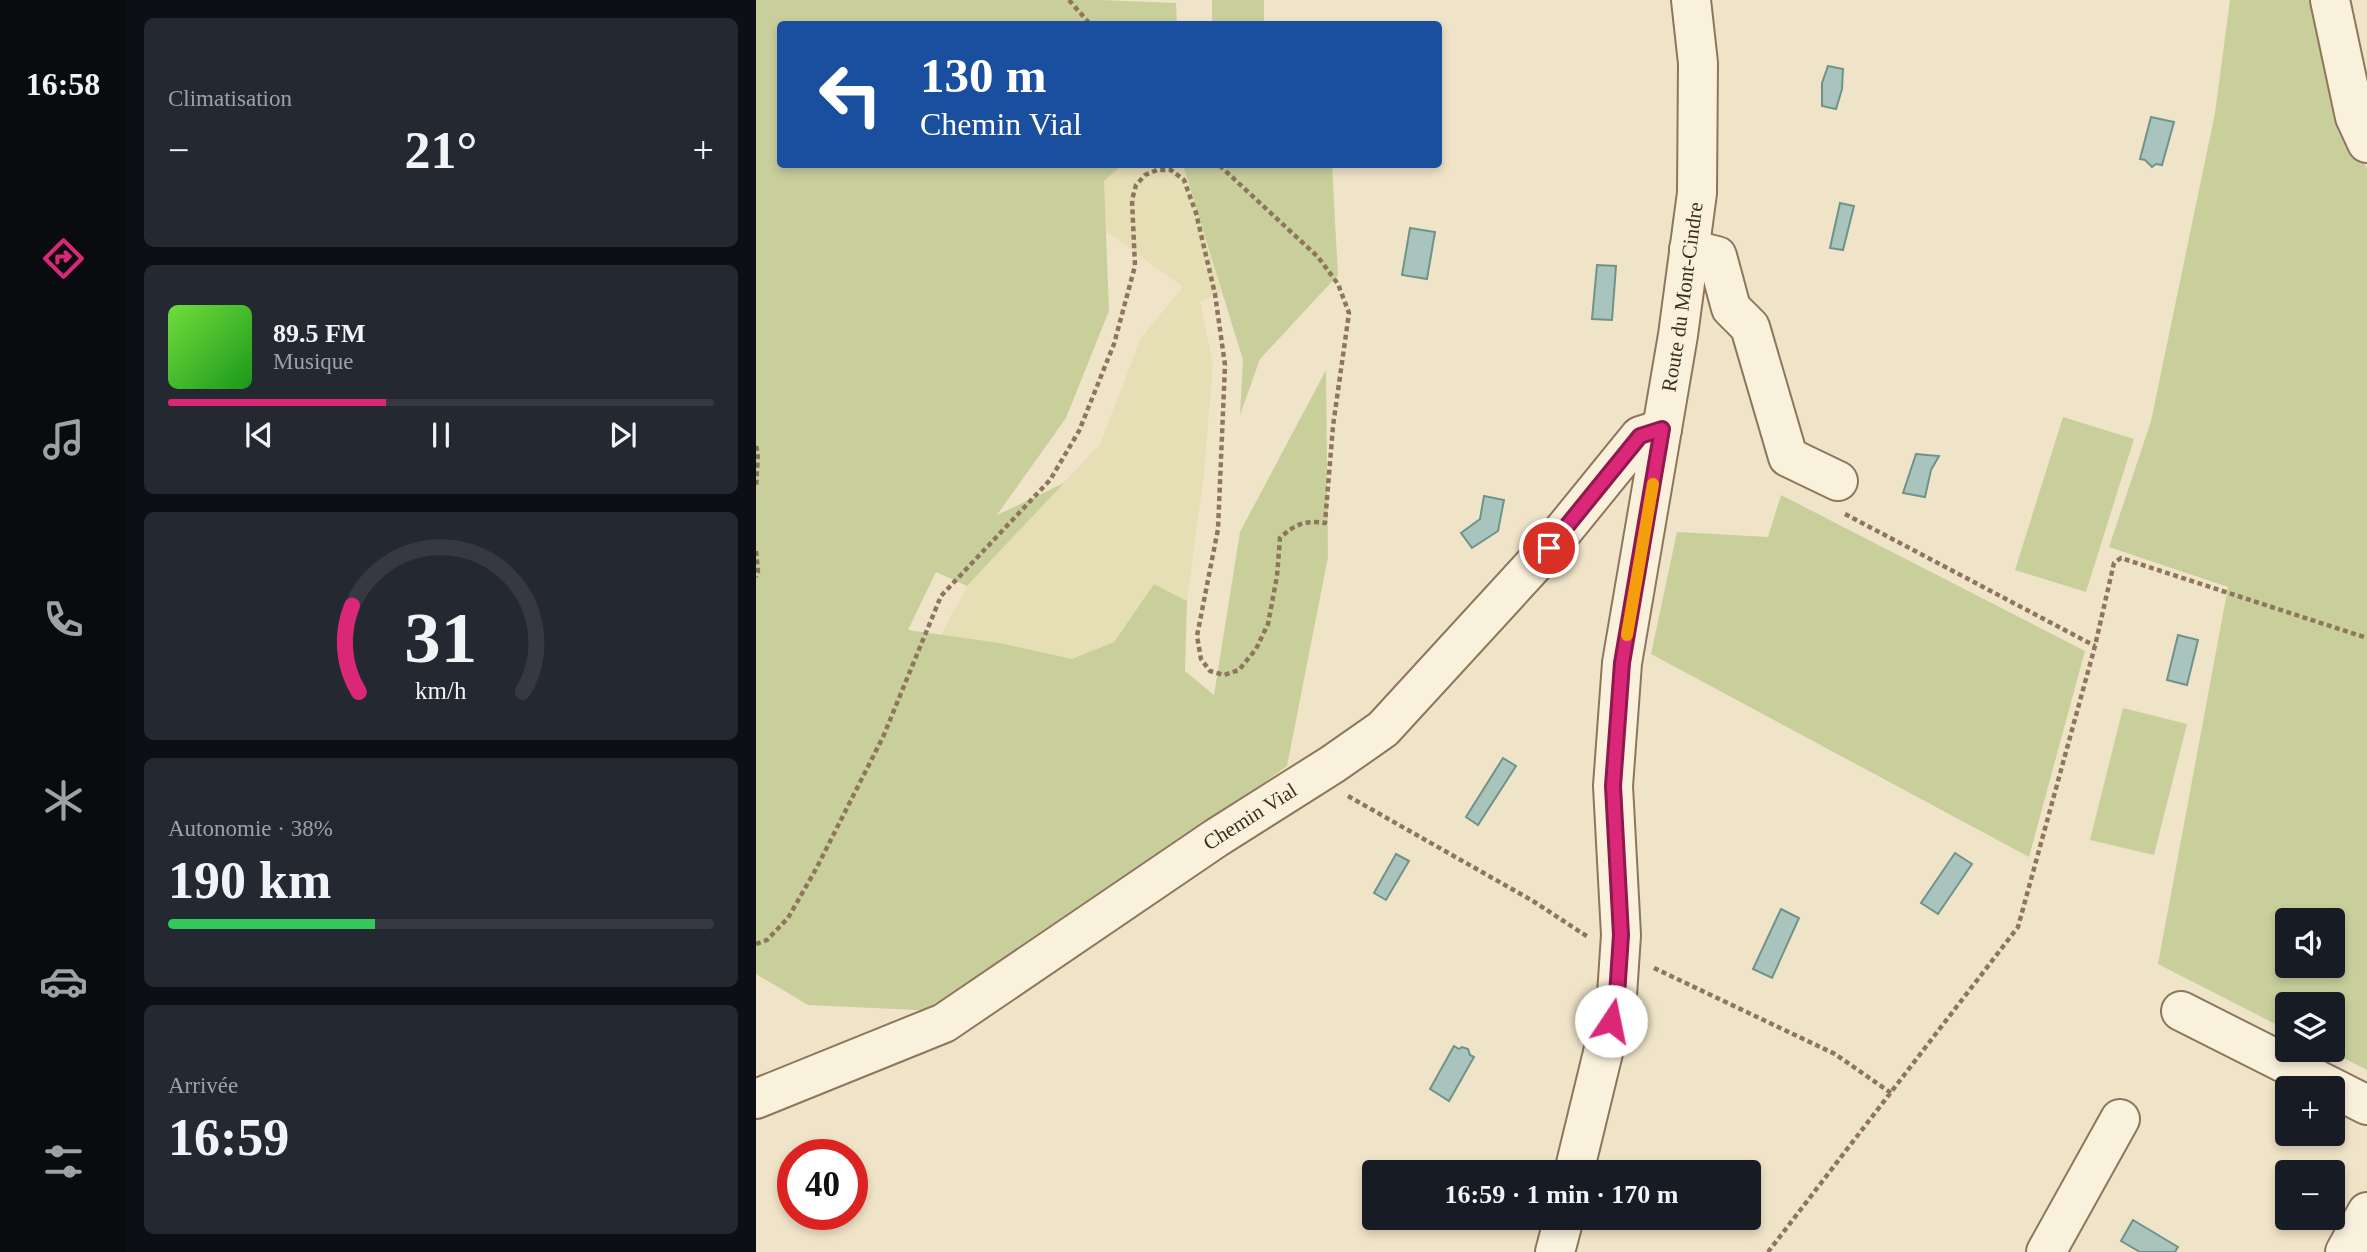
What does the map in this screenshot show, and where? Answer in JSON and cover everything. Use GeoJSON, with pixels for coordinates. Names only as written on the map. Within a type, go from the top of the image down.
{"type":"FeatureCollection","features":[{"type":"Feature","properties":{"kind":"street","name":"Route du Mont-Cindre"},"geometry":{"type":"LineString","coordinates":[[1577,1160],[1617,995],[1621,935],[1613,786],[1622,663],[1678,335],[1697,193],[1698,64],[1691,0]]}},
{"type":"Feature","properties":{"kind":"street"},"geometry":{"type":"LineString","coordinates":[[2330,0],[2355,117],[2367,143]]}},
{"type":"Feature","properties":{"kind":"street"},"geometry":{"type":"LineString","coordinates":[[1689,249],[1717,256],[1731,309],[1750,327],[1787,457],[1838,496]]}},
{"type":"Feature","properties":{"kind":"street","name":"Chemin Vial"},"geometry":{"type":"LineString","coordinates":[[756,1099],[944,1023],[1216,838],[1383,729],[1549,548],[1640,436],[1662,429]]}},
{"type":"Feature","properties":{"kind":"street"},"geometry":{"type":"LineString","coordinates":[[2181,1012],[2367,1105]]}},
{"type":"Feature","properties":{"kind":"street"},"geometry":{"type":"LineString","coordinates":[[2046,1252],[2120,1119]]}},
{"type":"Feature","properties":{"kind":"street"},"geometry":{"type":"LineString","coordinates":[[2345,1252],[2367,1212]]}},
{"type":"Feature","properties":{"kind":"street"},"geometry":{"type":"LineString","coordinates":[[1555,1252],[1560,1230]]}},
{"type":"Feature","properties":{"kind":"path"},"geometry":{"type":"LineString","coordinates":[[1069,0],[1087,21]]}},
{"type":"Feature","properties":{"kind":"path"},"geometry":{"type":"LineString","coordinates":[[756,944],[767,940],[788,918],[816,869],[883,737],[941,596],[1050,480],[1079,431],[1114,344],[1135,266],[1132,200],[1136,185],[1144,176],[1157,170],[1171,170],[1184,180],[1196,212],[1215,293],[1225,365],[1218,530],[1197,636],[1201,659],[1210,671],[1224,675],[1239,670],[1256,649],[1268,624],[1277,576],[1280,538],[1293,526],[1309,520],[1325,523],[1349,313],[1338,284],[1318,257],[1222,168]]}},
{"type":"Feature","properties":{"kind":"path"},"geometry":{"type":"LineString","coordinates":[[756,446],[756,488]]}},
{"type":"Feature","properties":{"kind":"path"},"geometry":{"type":"LineString","coordinates":[[1838,496],[2095,646]]}},
{"type":"Feature","properties":{"kind":"path"},"geometry":{"type":"LineString","coordinates":[[756,551],[756,577]]}},
{"type":"Feature","properties":{"kind":"path"},"geometry":{"type":"LineString","coordinates":[[1768,1252],[2018,927],[2095,646],[2114,563],[2121,558],[2367,638]]}},
{"type":"Feature","properties":{"kind":"shaded area"},"geometry":{"type":"Polygon","coordinates":[[[1118,168],[1184,168],[1222,293],[1200,301],[1213,364],[1204,473],[1187,601],[1154,584],[1114,642],[1072,659],[1000,643],[941,635],[967,586],[1100,444],[1141,338],[1183,287],[1106,231],[1104,180],[1118,168]]]}},
{"type":"Feature","properties":{"kind":"green space"},"geometry":{"type":"Polygon","coordinates":[[[756,0],[1099,0],[1176,3],[1177,21],[777,21],[777,168],[1119,168],[1104,181],[1109,311],[1066,418],[997,515],[1064,483],[967,586],[936,572],[908,630],[1000,643],[1072,659],[1114,642],[1154,584],[1187,601],[1185,671],[1214,695],[1240,532],[1326,370],[1328,557],[1287,766],[1155,863],[939,1011],[808,1005],[756,974],[756,0]]]}},
{"type":"Feature","properties":{"kind":"green space"},"geometry":{"type":"Polygon","coordinates":[[[1212,0],[1264,0],[1264,21],[1212,21],[1212,0]]]}},
{"type":"Feature","properties":{"kind":"green space"},"geometry":{"type":"Polygon","coordinates":[[[2230,0],[2315,0],[2345,121],[2367,169],[2367,1070],[2345,1059],[2345,992],[2275,992],[2275,1024],[2158,964],[2228,587],[2109,547],[2151,421],[2215,113],[2230,0]]]}},
{"type":"Feature","properties":{"kind":"green space"},"geometry":{"type":"Polygon","coordinates":[[[1184,168],[1332,168],[1338,275],[1260,359],[1240,415],[1243,360],[1184,168]]]}},
{"type":"Feature","properties":{"kind":"green space"},"geometry":{"type":"Polygon","coordinates":[[[2063,417],[2134,439],[2086,592],[2015,570],[2063,417]]]}},
{"type":"Feature","properties":{"kind":"green space"},"geometry":{"type":"Polygon","coordinates":[[[1781,495],[2085,651],[2029,857],[1651,654],[1677,532],[1768,537],[1781,495]]]}},
{"type":"Feature","properties":{"kind":"green space"},"geometry":{"type":"Polygon","coordinates":[[[2123,708],[2187,724],[2154,855],[2090,840],[2123,708]]]}},
{"type":"Feature","properties":{"kind":"water"},"geometry":{"type":"Polygon","coordinates":[[[1828,66],[1843,69],[1842,89],[1836,109],[1822,106],[1822,83],[1828,66]]]}},
{"type":"Feature","properties":{"kind":"water"},"geometry":{"type":"Polygon","coordinates":[[[2151,117],[2174,122],[2162,165],[2156,164],[2152,167],[2140,159],[2151,117]]]}},
{"type":"Feature","properties":{"kind":"water"},"geometry":{"type":"Polygon","coordinates":[[[1840,203],[1854,206],[1843,250],[1830,248],[1840,203]]]}},
{"type":"Feature","properties":{"kind":"water"},"geometry":{"type":"Polygon","coordinates":[[[1410,228],[1435,232],[1427,279],[1402,275],[1410,228]]]}},
{"type":"Feature","properties":{"kind":"water"},"geometry":{"type":"Polygon","coordinates":[[[1597,265],[1616,266],[1612,320],[1592,319],[1597,265]]]}},
{"type":"Feature","properties":{"kind":"water"},"geometry":{"type":"Polygon","coordinates":[[[1916,454],[1939,456],[1931,470],[1925,497],[1903,493],[1916,454]]]}},
{"type":"Feature","properties":{"kind":"water"},"geometry":{"type":"Polygon","coordinates":[[[1484,496],[1504,500],[1498,531],[1472,548],[1461,533],[1480,519],[1484,496]]]}},
{"type":"Feature","properties":{"kind":"water"},"geometry":{"type":"Polygon","coordinates":[[[2178,635],[2198,640],[2187,685],[2167,680],[2178,635]]]}},
{"type":"Feature","properties":{"kind":"water"},"geometry":{"type":"Polygon","coordinates":[[[1503,758],[1516,766],[1478,825],[1466,817],[1503,758]]]}},
{"type":"Feature","properties":{"kind":"water"},"geometry":{"type":"Polygon","coordinates":[[[1955,853],[1972,864],[1938,914],[1921,903],[1955,853]]]}},
{"type":"Feature","properties":{"kind":"water"},"geometry":{"type":"Polygon","coordinates":[[[1396,854],[1409,861],[1386,900],[1374,893],[1396,854]]]}},
{"type":"Feature","properties":{"kind":"water"},"geometry":{"type":"Polygon","coordinates":[[[1781,909],[1799,918],[1772,978],[1753,969],[1781,909]]]}},
{"type":"Feature","properties":{"kind":"water"},"geometry":{"type":"Polygon","coordinates":[[[1454,1046],[1468,1049],[1474,1057],[1449,1101],[1430,1089],[1454,1046]]]}},
{"type":"Feature","properties":{"kind":"water"},"geometry":{"type":"Polygon","coordinates":[[[2133,1220],[2178,1247],[2175,1252],[2140,1252],[2121,1241],[2133,1220]]]}},
{"type":"Feature","properties":{"kind":"slow traffic"},"geometry":{"type":"LineString","coordinates":[[1627,635],[1653,484]]}},
{"type":"Feature","properties":{"kind":"route"},"geometry":{"type":"LineString","coordinates":[[1549,548],[1640,436],[1662,429],[1622,663],[1613,786],[1621,935],[1617,995],[1611,1021]]}}]}
